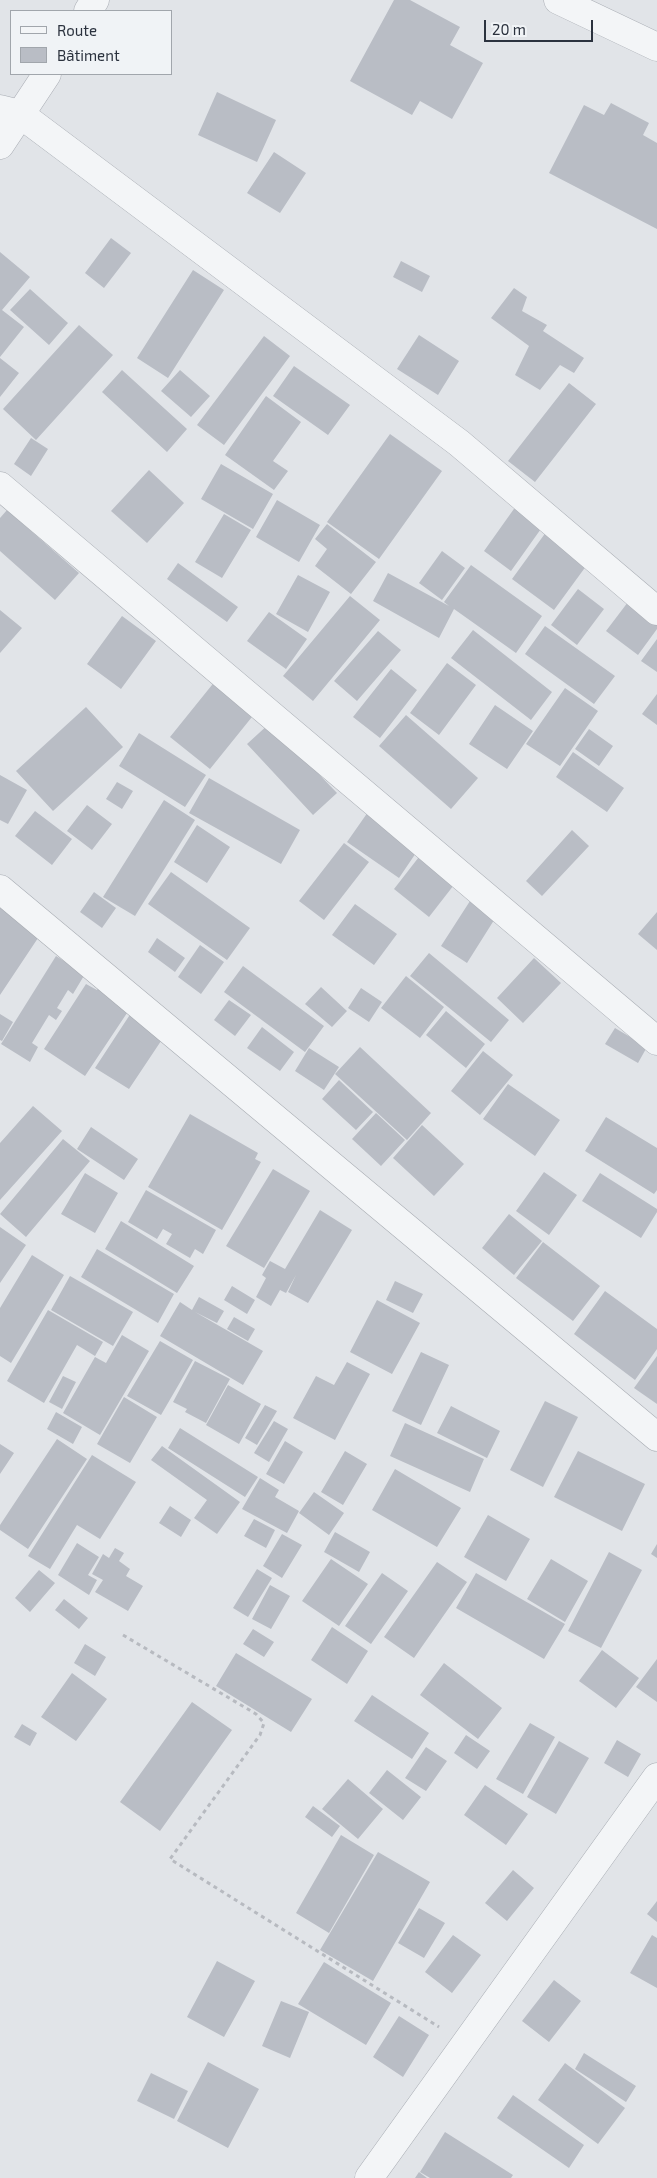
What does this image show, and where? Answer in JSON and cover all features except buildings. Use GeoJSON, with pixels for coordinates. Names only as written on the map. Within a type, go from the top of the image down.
{"type":"FeatureCollection","features":[{"type":"Feature","properties":{"kind":"street"},"geometry":{"type":"LineString","coordinates":[[558,0],[657,46]]}},
{"type":"Feature","properties":{"kind":"street"},"geometry":{"type":"LineString","coordinates":[[0,145],[10,111],[46,75]]}},
{"type":"Feature","properties":{"kind":"street"},"geometry":{"type":"LineString","coordinates":[[10,111],[459,443],[657,611]]}},
{"type":"Feature","properties":{"kind":"street"},"geometry":{"type":"LineString","coordinates":[[0,486],[657,1041]]}},
{"type":"Feature","properties":{"kind":"street"},"geometry":{"type":"LineString","coordinates":[[0,889],[657,1436]]}},
{"type":"Feature","properties":{"kind":"street"},"geometry":{"type":"LineString","coordinates":[[369,2178],[657,1777]]}},
{"type":"Feature","properties":{"kind":"path"},"geometry":{"type":"LineString","coordinates":[[123,1635],[256,1714],[264,1723],[260,1735],[170,1859],[466,2044]]}}]}
